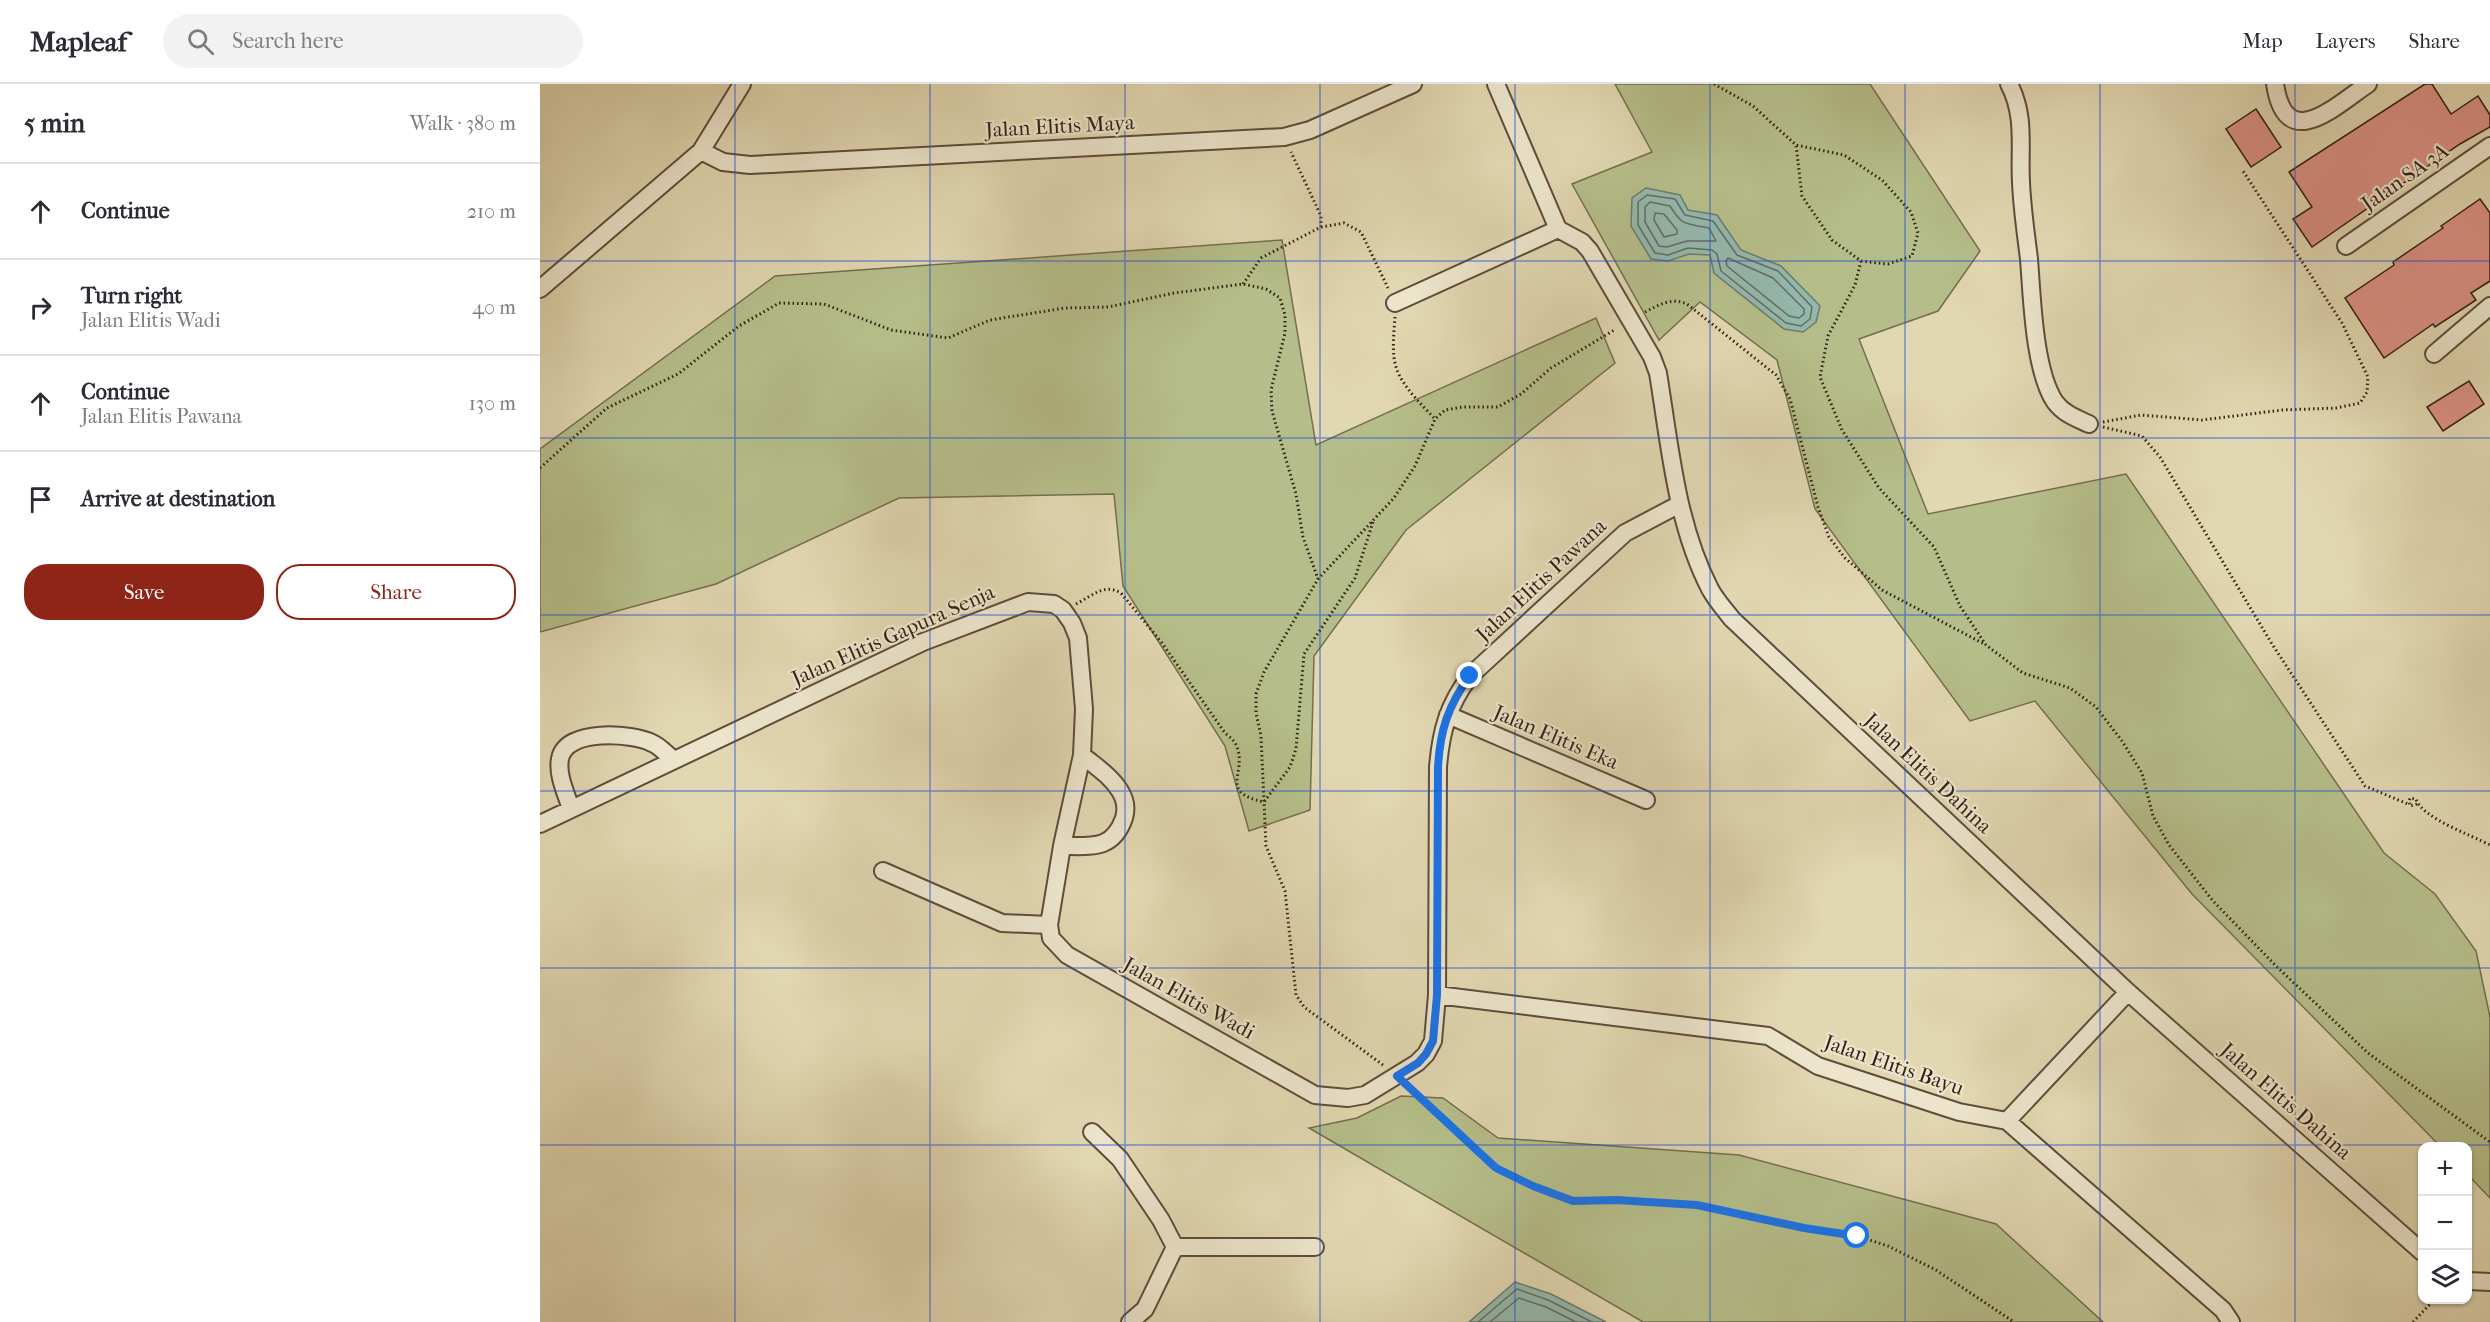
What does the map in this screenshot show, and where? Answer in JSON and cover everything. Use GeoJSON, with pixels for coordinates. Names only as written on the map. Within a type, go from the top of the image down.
{"type":"FeatureCollection","features":[{"type":"Feature","properties":{"kind":"street"},"geometry":{"type":"LineString","coordinates":[[540,289],[701,151],[742,84]]}},
{"type":"Feature","properties":{"kind":"street","name":"Jalan Elitis Maya"},"geometry":{"type":"LineString","coordinates":[[701,151],[723,162],[750,165],[1284,137],[1310,130],[1413,84]]}},
{"type":"Feature","properties":{"kind":"street"},"geometry":{"type":"LineString","coordinates":[[1395,303],[1558,229],[1496,84]]}},
{"type":"Feature","properties":{"kind":"street"},"geometry":{"type":"LineString","coordinates":[[2009,84],[2017,99],[2021,116],[2021,182],[2039,355],[2047,385],[2056,402],[2068,415],[2089,424]]}},
{"type":"Feature","properties":{"kind":"street"},"geometry":{"type":"LineString","coordinates":[[2276,84],[2279,99],[2289,116],[2300,122],[2314,120],[2368,84]]}},
{"type":"Feature","properties":{"kind":"street","name":"Jalan SA 3A"},"geometry":{"type":"LineString","coordinates":[[2346,246],[2490,146]]}},
{"type":"Feature","properties":{"kind":"street","name":"Jalan Elitis Dahina"},"geometry":{"type":"LineString","coordinates":[[1558,229],[1582,242],[1590,251],[1652,357],[1658,373],[1680,504],[1695,556],[1711,592],[1732,620],[2128,992],[2420,1250]]}},
{"type":"Feature","properties":{"kind":"street"},"geometry":{"type":"LineString","coordinates":[[2434,354],[2490,306]]}},
{"type":"Feature","properties":{"kind":"street","name":"Jalan Elitis Pawana"},"geometry":{"type":"LineString","coordinates":[[1437,995],[1438,767],[1440,738],[1456,694],[1470,676],[1625,533],[1680,504]]}},
{"type":"Feature","properties":{"kind":"street","name":"Jalan Elitis Gapura Senja"},"geometry":{"type":"LineString","coordinates":[[540,824],[923,642],[1028,602],[1054,604],[1063,610]]}},
{"type":"Feature","properties":{"kind":"street"},"geometry":{"type":"LineString","coordinates":[[883,871],[1002,923],[1049,925],[1062,846],[1082,755],[1084,709],[1081,660],[1078,638],[1063,610]]}},
{"type":"Feature","properties":{"kind":"street","name":"Jalan Elitis Eka"},"geometry":{"type":"LineString","coordinates":[[1448,715],[1646,800]]}},
{"type":"Feature","properties":{"kind":"street"},"geometry":{"type":"LineString","coordinates":[[571,808],[560,771],[560,756],[570,744],[583,738],[612,735],[642,739],[655,744],[674,760]]}},
{"type":"Feature","properties":{"kind":"street"},"geometry":{"type":"LineString","coordinates":[[1062,846],[1097,844],[1113,839],[1119,833],[1126,812],[1121,792],[1113,781],[1082,755]]}},
{"type":"Feature","properties":{"kind":"street","name":"Jalan Elitis Wadi"},"geometry":{"type":"LineString","coordinates":[[1049,925],[1051,938],[1067,955],[1315,1095],[1348,1098],[1365,1095],[1418,1063],[1433,1041],[1437,995]]}},
{"type":"Feature","properties":{"kind":"street"},"geometry":{"type":"LineString","coordinates":[[2128,992],[2007,1121],[2223,1310],[2231,1322]]}},
{"type":"Feature","properties":{"kind":"street","name":"Jalan Elitis Bayu"},"geometry":{"type":"LineString","coordinates":[[1437,995],[1768,1036],[1818,1066],[1959,1112],[2007,1121]]}},
{"type":"Feature","properties":{"kind":"street"},"geometry":{"type":"LineString","coordinates":[[1092,1132],[1120,1159],[1161,1220],[1174,1247]]}},
{"type":"Feature","properties":{"kind":"street"},"geometry":{"type":"LineString","coordinates":[[1174,1247],[1314,1247]]}},
{"type":"Feature","properties":{"kind":"street"},"geometry":{"type":"LineString","coordinates":[[1130,1322],[1145,1309],[1174,1247]]}},
{"type":"Feature","properties":{"kind":"street"},"geometry":{"type":"LineString","coordinates":[[2472,1281],[2490,1282]]}},
{"type":"Feature","properties":{"kind":"path"},"geometry":{"type":"LineString","coordinates":[[1714,84],[1753,106],[1796,145],[1844,155],[1882,180],[1911,212],[1918,233],[1912,256],[1888,264],[1861,261],[1832,240],[1802,196],[1796,145]]}},
{"type":"Feature","properties":{"kind":"path"},"geometry":{"type":"LineString","coordinates":[[1284,137],[1320,216],[1320,228]]}},
{"type":"Feature","properties":{"kind":"path"},"geometry":{"type":"LineString","coordinates":[[2089,424],[2141,416],[2202,420],[2282,410],[2336,408],[2360,403],[2367,392],[2368,377],[2342,322],[2243,171]]}},
{"type":"Feature","properties":{"kind":"path"},"geometry":{"type":"LineString","coordinates":[[1243,284],[1261,258],[1320,228],[1344,223],[1360,232],[1395,303],[1394,350],[1397,370],[1413,394],[1435,419]]}},
{"type":"Feature","properties":{"kind":"path"},"geometry":{"type":"LineString","coordinates":[[1861,261],[1855,285],[1828,336],[1820,377],[1842,430],[1879,488],[1934,547],[1960,606],[1986,645]]}},
{"type":"Feature","properties":{"kind":"path"},"geometry":{"type":"LineString","coordinates":[[540,468],[608,408],[678,374],[740,326],[779,303],[824,304],[891,330],[948,338],[990,320],[1065,308],[1108,307],[1174,293],[1243,284],[1266,289],[1280,298],[1285,315],[1285,333],[1272,390],[1272,411],[1287,459],[1303,537],[1318,579]]}},
{"type":"Feature","properties":{"kind":"path"},"geometry":{"type":"LineString","coordinates":[[2014,1322],[1936,1270],[1888,1246],[1857,1236],[1804,1228],[1697,1205],[1616,1200],[1573,1201],[1533,1186],[1496,1168],[1397,1076],[1304,1007],[1296,995],[1291,928],[1285,891],[1266,846],[1261,736],[1256,713],[1256,694],[1264,672],[1318,579],[1394,498],[1415,466],[1435,419],[1445,410],[1498,406],[1521,394],[1551,368],[1665,302],[1678,300],[1687,304],[1771,369],[1790,399],[1818,507],[1829,537],[1845,558],[1882,590],[1986,645],[2023,673],[2070,688],[2096,707],[2122,741],[2142,773],[2152,816],[2169,845],[2213,901],[2276,966],[2368,1053],[2490,1142]]}},
{"type":"Feature","properties":{"kind":"path"},"geometry":{"type":"LineString","coordinates":[[2089,424],[2142,435],[2160,458],[2272,644],[2365,786],[2413,807],[2418,804]]}},
{"type":"Feature","properties":{"kind":"path"},"geometry":{"type":"LineString","coordinates":[[1264,802],[1290,766],[1296,749],[1304,654],[1355,578],[1374,520]]}},
{"type":"Feature","properties":{"kind":"path"},"geometry":{"type":"LineString","coordinates":[[1063,610],[1105,589],[1113,588],[1121,593],[1162,643],[1225,733],[1234,741],[1238,749],[1238,785],[1241,793],[1247,798],[1264,802]]}},
{"type":"Feature","properties":{"kind":"path"},"geometry":{"type":"LineString","coordinates":[[2409,804],[2410,798],[2413,798],[2435,818],[2490,844]]}},
{"type":"Feature","properties":{"kind":"path"},"geometry":{"type":"LineString","coordinates":[[2413,1322],[2429,1304]]}},
{"type":"Feature","properties":{"kind":"green space"},"geometry":{"type":"Polygon","coordinates":[[[1615,84],[1870,84],[1980,251],[1938,311],[1859,339],[1928,514],[2126,474],[2384,853],[2435,894],[2476,951],[2490,1017],[2490,1198],[2472,1179],[2472,1142],[2436,1142],[2192,894],[2035,701],[1970,721],[1815,509],[1777,360],[1700,302],[1659,340],[1572,184],[1652,152],[1615,84]]]}},
{"type":"Feature","properties":{"kind":"green space"},"geometry":{"type":"Polygon","coordinates":[[[1282,240],[1316,445],[1596,318],[1615,363],[1406,530],[1314,656],[1310,810],[1249,831],[1225,746],[1123,586],[1114,494],[899,498],[716,584],[540,632],[540,449],[775,276],[1282,240]]]}},
{"type":"Feature","properties":{"kind":"green space"},"geometry":{"type":"Polygon","coordinates":[[[1401,1096],[1443,1098],[1498,1138],[1739,1155],[1996,1224],[2103,1322],[1643,1322],[1309,1128],[1357,1118],[1401,1096]]]}},
{"type":"Feature","properties":{"kind":"water"},"geometry":{"type":"Polygon","coordinates":[[[1646,188],[1680,195],[1688,210],[1717,215],[1741,250],[1781,266],[1820,306],[1816,322],[1803,332],[1784,329],[1714,273],[1710,255],[1689,254],[1668,261],[1651,259],[1631,226],[1632,198],[1646,188]]]}},
{"type":"Feature","properties":{"kind":"water"},"geometry":{"type":"Polygon","coordinates":[[[1515,1282],[1551,1294],[1606,1322],[1469,1322],[1515,1282]]]}},
{"type":"Feature","properties":{"kind":"building"},"geometry":{"type":"Polygon","coordinates":[[[2425,84],[2432,84],[2451,114],[2478,96],[2490,115],[2490,127],[2460,144],[2312,247],[2293,219],[2312,207],[2289,172],[2425,84]]]}},
{"type":"Feature","properties":{"kind":"building"},"geometry":{"type":"Polygon","coordinates":[[[2256,109],[2281,147],[2251,167],[2226,129],[2256,109]]]}},
{"type":"Feature","properties":{"kind":"building"},"geometry":{"type":"Polygon","coordinates":[[[2480,199],[2490,213],[2490,281],[2471,293],[2476,300],[2435,327],[2433,324],[2384,358],[2345,298],[2394,265],[2393,262],[2480,199]]]}},
{"type":"Feature","properties":{"kind":"building"},"geometry":{"type":"Polygon","coordinates":[[[2469,381],[2484,404],[2443,431],[2427,407],[2469,381]]]}},
{"type":"Feature","properties":{"kind":"route"},"geometry":{"type":"LineString","coordinates":[[1470,676],[1456,694],[1440,738],[1437,995],[1433,1041],[1418,1063],[1397,1076],[1496,1168],[1533,1186],[1573,1201],[1616,1200],[1697,1205],[1804,1228],[1857,1236]]}}]}
